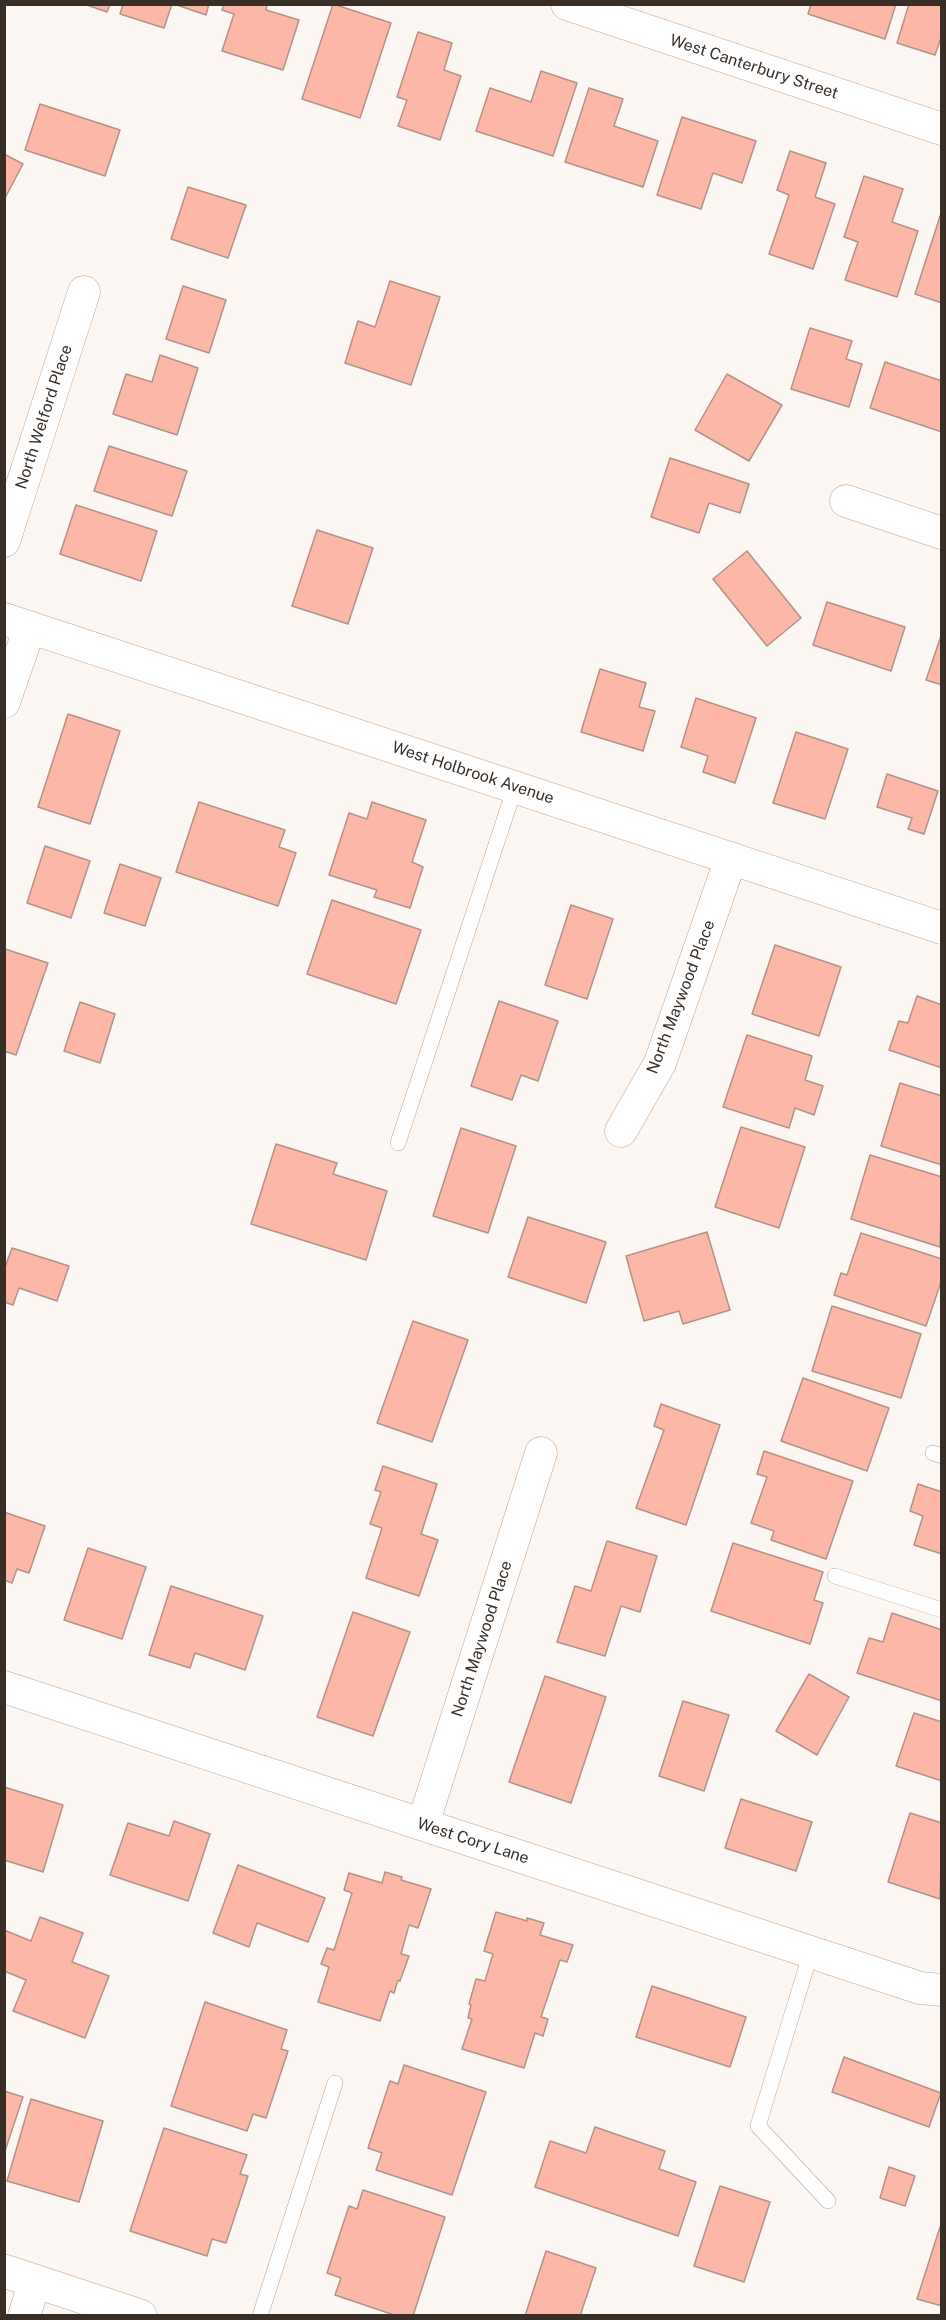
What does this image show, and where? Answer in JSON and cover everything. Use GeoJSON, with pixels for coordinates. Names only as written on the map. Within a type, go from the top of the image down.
{"type":"FeatureCollection","features":[{"type":"Feature","properties":{"kind":"street","name":"West Canterbury Street"},"geometry":{"type":"LineString","coordinates":[[567,4],[942,129]]}},
{"type":"Feature","properties":{"kind":"street","name":"North Welford Place"},"geometry":{"type":"LineString","coordinates":[[4,541],[84,292]]}},
{"type":"Feature","properties":{"kind":"street"},"geometry":{"type":"LineString","coordinates":[[846,501],[942,533]]}},
{"type":"Feature","properties":{"kind":"street"},"geometry":{"type":"LineString","coordinates":[[4,702],[17,623]]}},
{"type":"Feature","properties":{"kind":"street","name":"West Holbrook Avenue"},"geometry":{"type":"LineString","coordinates":[[17,623],[942,928]]}},
{"type":"Feature","properties":{"kind":"street","name":"North Maywood Place"},"geometry":{"type":"LineString","coordinates":[[621,1131],[660,1063],[730,858]]}},
{"type":"Feature","properties":{"kind":"street","name":"North Maywood Place"},"geometry":{"type":"LineString","coordinates":[[423,1824],[541,1453]]}},
{"type":"Feature","properties":{"kind":"street","name":"West Cory Lane"},"geometry":{"type":"LineString","coordinates":[[4,1687],[920,1988],[942,1990]]}},
{"type":"Feature","properties":{"kind":"street"},"geometry":{"type":"LineString","coordinates":[[4,2271],[140,2316]]}},
{"type":"Feature","properties":{"kind":"street"},"geometry":{"type":"LineString","coordinates":[[24,2316],[35,2281]]}},
{"type":"Feature","properties":{"kind":"lane"},"geometry":{"type":"LineString","coordinates":[[398,1143],[515,788]]}},
{"type":"Feature","properties":{"kind":"lane"},"geometry":{"type":"LineString","coordinates":[[835,1576],[942,1610]]}},
{"type":"Feature","properties":{"kind":"lane"},"geometry":{"type":"LineString","coordinates":[[811,1952],[758,2126],[828,2202]]}},
{"type":"Feature","properties":{"kind":"lane"},"geometry":{"type":"LineString","coordinates":[[260,2316],[335,2083]]}},
{"type":"Feature","properties":{"kind":"building"},"geometry":{"type":"Polygon","coordinates":[[[84,4],[110,4],[107,12],[84,4]]]}},
{"type":"Feature","properties":{"kind":"building"},"geometry":{"type":"Polygon","coordinates":[[[123,4],[172,4],[164,28],[120,14],[123,4]]]}},
{"type":"Feature","properties":{"kind":"building"},"geometry":{"type":"Polygon","coordinates":[[[174,4],[209,4],[206,15],[174,4]]]}},
{"type":"Feature","properties":{"kind":"building"},"geometry":{"type":"Polygon","coordinates":[[[224,4],[267,4],[266,10],[299,20],[283,70],[222,51],[234,14],[222,10],[224,4]]]}},
{"type":"Feature","properties":{"kind":"building"},"geometry":{"type":"Polygon","coordinates":[[[333,4],[391,23],[360,118],[302,99],[333,4]]]}},
{"type":"Feature","properties":{"kind":"building"},"geometry":{"type":"Polygon","coordinates":[[[811,4],[896,4],[885,39],[808,14],[811,4]]]}},
{"type":"Feature","properties":{"kind":"building"},"geometry":{"type":"Polygon","coordinates":[[[909,4],[942,4],[942,35],[935,55],[897,43],[909,4]]]}},
{"type":"Feature","properties":{"kind":"building"},"geometry":{"type":"Polygon","coordinates":[[[418,32],[452,43],[444,70],[461,76],[440,140],[398,126],[407,100],[397,97],[418,32]]]}},
{"type":"Feature","properties":{"kind":"building"},"geometry":{"type":"Polygon","coordinates":[[[541,71],[577,83],[553,156],[476,131],[490,88],[531,102],[541,71]]]}},
{"type":"Feature","properties":{"kind":"building"},"geometry":{"type":"Polygon","coordinates":[[[589,88],[623,99],[614,126],[658,141],[643,187],[565,162],[589,88]]]}},
{"type":"Feature","properties":{"kind":"building"},"geometry":{"type":"Polygon","coordinates":[[[40,104],[120,130],[105,176],[25,150],[40,104]]]}},
{"type":"Feature","properties":{"kind":"building"},"geometry":{"type":"Polygon","coordinates":[[[682,117],[756,141],[742,183],[713,173],[701,209],[657,195],[682,117]]]}},
{"type":"Feature","properties":{"kind":"building"},"geometry":{"type":"Polygon","coordinates":[[[790,151],[826,163],[815,197],[835,204],[813,269],[769,254],[789,195],[777,190],[790,151]]]}},
{"type":"Feature","properties":{"kind":"building"},"geometry":{"type":"Polygon","coordinates":[[[4,154],[23,164],[4,200],[4,154]]]}},
{"type":"Feature","properties":{"kind":"building"},"geometry":{"type":"Polygon","coordinates":[[[864,176],[903,189],[892,222],[918,231],[897,297],[845,280],[858,242],[844,237],[864,176]]]}},
{"type":"Feature","properties":{"kind":"building"},"geometry":{"type":"Polygon","coordinates":[[[188,187],[246,205],[228,258],[171,239],[188,187]]]}},
{"type":"Feature","properties":{"kind":"building"},"geometry":{"type":"Polygon","coordinates":[[[942,210],[942,303],[915,294],[942,210]]]}},
{"type":"Feature","properties":{"kind":"building"},"geometry":{"type":"Polygon","coordinates":[[[390,281],[440,297],[411,385],[345,363],[358,321],[375,327],[390,281]]]}},
{"type":"Feature","properties":{"kind":"building"},"geometry":{"type":"Polygon","coordinates":[[[183,286],[226,300],[209,353],[166,339],[183,286]]]}},
{"type":"Feature","properties":{"kind":"building"},"geometry":{"type":"Polygon","coordinates":[[[810,328],[852,341],[846,359],[862,364],[849,407],[791,389],[810,328]]]}},
{"type":"Feature","properties":{"kind":"building"},"geometry":{"type":"Polygon","coordinates":[[[160,355],[198,368],[177,435],[113,414],[126,374],[152,382],[160,355]]]}},
{"type":"Feature","properties":{"kind":"building"},"geometry":{"type":"Polygon","coordinates":[[[885,362],[942,381],[942,432],[870,408],[885,362]]]}},
{"type":"Feature","properties":{"kind":"building"},"geometry":{"type":"Polygon","coordinates":[[[727,374],[782,405],[749,461],[695,430],[727,374]]]}},
{"type":"Feature","properties":{"kind":"building"},"geometry":{"type":"Polygon","coordinates":[[[109,446],[187,471],[172,516],[94,491],[109,446]]]}},
{"type":"Feature","properties":{"kind":"building"},"geometry":{"type":"Polygon","coordinates":[[[670,458],[749,484],[740,513],[709,503],[699,533],[651,517],[670,458]]]}},
{"type":"Feature","properties":{"kind":"building"},"geometry":{"type":"Polygon","coordinates":[[[76,505],[157,531],[141,581],[60,554],[76,505]]]}},
{"type":"Feature","properties":{"kind":"building"},"geometry":{"type":"Polygon","coordinates":[[[317,530],[373,548],[348,624],[292,606],[317,530]]]}},
{"type":"Feature","properties":{"kind":"building"},"geometry":{"type":"Polygon","coordinates":[[[747,551],[801,618],[767,646],[713,579],[747,551]]]}},
{"type":"Feature","properties":{"kind":"building"},"geometry":{"type":"Polygon","coordinates":[[[827,602],[905,627],[891,671],[813,645],[827,602]]]}},
{"type":"Feature","properties":{"kind":"building"},"geometry":{"type":"Polygon","coordinates":[[[942,633],[942,685],[926,680],[942,633]]]}},
{"type":"Feature","properties":{"kind":"building"},"geometry":{"type":"Polygon","coordinates":[[[600,669],[646,683],[639,707],[655,711],[643,751],[581,732],[600,669]]]}},
{"type":"Feature","properties":{"kind":"building"},"geometry":{"type":"Polygon","coordinates":[[[696,698],[756,718],[735,783],[703,772],[708,756],[681,747],[696,698]]]}},
{"type":"Feature","properties":{"kind":"building"},"geometry":{"type":"Polygon","coordinates":[[[68,714],[120,731],[90,824],[38,807],[68,714]]]}},
{"type":"Feature","properties":{"kind":"building"},"geometry":{"type":"Polygon","coordinates":[[[796,732],[848,749],[825,819],[773,803],[796,732]]]}},
{"type":"Feature","properties":{"kind":"building"},"geometry":{"type":"Polygon","coordinates":[[[887,774],[938,791],[924,834],[908,829],[912,818],[877,807],[887,774]]]}},
{"type":"Feature","properties":{"kind":"building"},"geometry":{"type":"Polygon","coordinates":[[[199,802],[285,830],[279,847],[296,853],[278,906],[176,872],[199,802]]]}},
{"type":"Feature","properties":{"kind":"building"},"geometry":{"type":"Polygon","coordinates":[[[372,802],[426,820],[412,862],[423,867],[410,908],[374,897],[377,890],[329,875],[349,813],[367,819],[372,802]]]}},
{"type":"Feature","properties":{"kind":"building"},"geometry":{"type":"Polygon","coordinates":[[[45,846],[90,861],[71,918],[27,903],[45,846]]]}},
{"type":"Feature","properties":{"kind":"building"},"geometry":{"type":"Polygon","coordinates":[[[120,864],[161,878],[145,926],[104,913],[120,864]]]}},
{"type":"Feature","properties":{"kind":"building"},"geometry":{"type":"Polygon","coordinates":[[[332,900],[421,930],[396,1004],[307,974],[332,900]]]}},
{"type":"Feature","properties":{"kind":"building"},"geometry":{"type":"Polygon","coordinates":[[[571,905],[613,919],[587,999],[545,985],[571,905]]]}},
{"type":"Feature","properties":{"kind":"building"},"geometry":{"type":"Polygon","coordinates":[[[775,945],[841,967],[819,1036],[752,1014],[775,945]]]}},
{"type":"Feature","properties":{"kind":"building"},"geometry":{"type":"Polygon","coordinates":[[[5,949],[48,963],[16,1055],[4,1051],[5,949]]]}},
{"type":"Feature","properties":{"kind":"building"},"geometry":{"type":"Polygon","coordinates":[[[917,996],[942,1005],[942,1068],[889,1050],[899,1021],[908,1023],[917,996]]]}},
{"type":"Feature","properties":{"kind":"building"},"geometry":{"type":"Polygon","coordinates":[[[499,1001],[558,1021],[538,1081],[521,1075],[512,1100],[471,1086],[499,1001]]]}},
{"type":"Feature","properties":{"kind":"building"},"geometry":{"type":"Polygon","coordinates":[[[80,1002],[115,1014],[100,1063],[64,1051],[80,1002]]]}},
{"type":"Feature","properties":{"kind":"building"},"geometry":{"type":"Polygon","coordinates":[[[747,1035],[812,1056],[805,1080],[823,1086],[814,1115],[795,1108],[789,1128],[723,1107],[747,1035]]]}},
{"type":"Feature","properties":{"kind":"building"},"geometry":{"type":"Polygon","coordinates":[[[900,1083],[942,1096],[942,1165],[881,1146],[900,1083]]]}},
{"type":"Feature","properties":{"kind":"building"},"geometry":{"type":"Polygon","coordinates":[[[741,1127],[805,1147],[779,1228],[715,1207],[741,1127]]]}},
{"type":"Feature","properties":{"kind":"building"},"geometry":{"type":"Polygon","coordinates":[[[461,1128],[516,1146],[488,1233],[433,1216],[461,1128]]]}},
{"type":"Feature","properties":{"kind":"building"},"geometry":{"type":"Polygon","coordinates":[[[276,1144],[337,1163],[333,1174],[387,1191],[366,1260],[251,1224],[276,1144]]]}},
{"type":"Feature","properties":{"kind":"building"},"geometry":{"type":"Polygon","coordinates":[[[870,1155],[942,1177],[940,1247],[851,1219],[870,1155]]]}},
{"type":"Feature","properties":{"kind":"building"},"geometry":{"type":"Polygon","coordinates":[[[528,1217],[606,1242],[586,1303],[508,1277],[528,1217]]]}},
{"type":"Feature","properties":{"kind":"building"},"geometry":{"type":"Polygon","coordinates":[[[707,1232],[730,1310],[683,1324],[679,1311],[644,1321],[626,1256],[707,1232]]]}},
{"type":"Feature","properties":{"kind":"building"},"geometry":{"type":"Polygon","coordinates":[[[861,1233],[942,1259],[942,1279],[926,1326],[834,1295],[841,1273],[847,1275],[861,1233]]]}},
{"type":"Feature","properties":{"kind":"building"},"geometry":{"type":"Polygon","coordinates":[[[12,1248],[69,1266],[57,1301],[19,1288],[13,1305],[4,1302],[4,1270],[12,1248]]]}},
{"type":"Feature","properties":{"kind":"building"},"geometry":{"type":"Polygon","coordinates":[[[832,1306],[921,1334],[901,1398],[812,1371],[832,1306]]]}},
{"type":"Feature","properties":{"kind":"building"},"geometry":{"type":"Polygon","coordinates":[[[413,1321],[468,1340],[432,1442],[377,1423],[413,1321]]]}},
{"type":"Feature","properties":{"kind":"building"},"geometry":{"type":"Polygon","coordinates":[[[803,1378],[889,1408],[867,1471],[781,1441],[803,1378]]]}},
{"type":"Feature","properties":{"kind":"building"},"geometry":{"type":"Polygon","coordinates":[[[661,1404],[720,1425],[686,1525],[636,1508],[664,1430],[654,1426],[661,1404]]]}},
{"type":"Feature","properties":{"kind":"building"},"geometry":{"type":"Polygon","coordinates":[[[764,1451],[853,1481],[826,1559],[771,1540],[774,1531],[751,1523],[767,1477],[757,1474],[764,1451]]]}},
{"type":"Feature","properties":{"kind":"building"},"geometry":{"type":"Polygon","coordinates":[[[383,1466],[437,1484],[421,1534],[438,1540],[419,1596],[366,1578],[382,1528],[370,1524],[381,1492],[375,1490],[383,1466]]]}},
{"type":"Feature","properties":{"kind":"building"},"geometry":{"type":"Polygon","coordinates":[[[918,1484],[942,1492],[942,1554],[914,1545],[923,1516],[910,1511],[918,1484]]]}},
{"type":"Feature","properties":{"kind":"building"},"geometry":{"type":"Polygon","coordinates":[[[4,1512],[45,1526],[29,1573],[17,1569],[12,1583],[4,1580],[4,1512]]]}},
{"type":"Feature","properties":{"kind":"building"},"geometry":{"type":"Polygon","coordinates":[[[607,1541],[657,1556],[640,1612],[621,1606],[605,1656],[557,1642],[575,1586],[591,1591],[607,1541]]]}},
{"type":"Feature","properties":{"kind":"building"},"geometry":{"type":"Polygon","coordinates":[[[733,1543],[823,1572],[814,1600],[823,1603],[810,1644],[711,1611],[733,1543]]]}},
{"type":"Feature","properties":{"kind":"building"},"geometry":{"type":"Polygon","coordinates":[[[88,1548],[146,1567],[122,1639],[64,1620],[88,1548]]]}},
{"type":"Feature","properties":{"kind":"building"},"geometry":{"type":"Polygon","coordinates":[[[171,1586],[263,1616],[245,1670],[195,1653],[190,1668],[149,1655],[171,1586]]]}},
{"type":"Feature","properties":{"kind":"building"},"geometry":{"type":"Polygon","coordinates":[[[353,1612],[410,1632],[373,1736],[317,1717],[353,1612]]]}},
{"type":"Feature","properties":{"kind":"building"},"geometry":{"type":"Polygon","coordinates":[[[892,1613],[942,1630],[942,1701],[857,1673],[869,1638],[883,1642],[892,1613]]]}},
{"type":"Feature","properties":{"kind":"building"},"geometry":{"type":"Polygon","coordinates":[[[809,1674],[849,1697],[817,1755],[776,1731],[809,1674]]]}},
{"type":"Feature","properties":{"kind":"building"},"geometry":{"type":"Polygon","coordinates":[[[545,1676],[606,1697],[571,1803],[509,1782],[545,1676]]]}},
{"type":"Feature","properties":{"kind":"building"},"geometry":{"type":"Polygon","coordinates":[[[683,1701],[729,1715],[704,1791],[659,1776],[683,1701]]]}},
{"type":"Feature","properties":{"kind":"building"},"geometry":{"type":"Polygon","coordinates":[[[914,1713],[942,1722],[942,1781],[896,1766],[914,1713]]]}},
{"type":"Feature","properties":{"kind":"building"},"geometry":{"type":"Polygon","coordinates":[[[4,1787],[63,1805],[43,1872],[4,1860],[4,1787]]]}},
{"type":"Feature","properties":{"kind":"building"},"geometry":{"type":"Polygon","coordinates":[[[741,1799],[812,1822],[796,1871],[725,1848],[741,1799]]]}},
{"type":"Feature","properties":{"kind":"building"},"geometry":{"type":"Polygon","coordinates":[[[910,1813],[942,1823],[940,1899],[888,1882],[910,1813]]]}},
{"type":"Feature","properties":{"kind":"building"},"geometry":{"type":"Polygon","coordinates":[[[174,1821],[210,1834],[188,1901],[110,1875],[128,1823],[169,1836],[174,1821]]]}},
{"type":"Feature","properties":{"kind":"building"},"geometry":{"type":"Polygon","coordinates":[[[238,1865],[325,1898],[308,1942],[257,1923],[249,1947],[213,1933],[238,1865]]]}},
{"type":"Feature","properties":{"kind":"building"},"geometry":{"type":"Polygon","coordinates":[[[385,1872],[402,1877],[401,1880],[431,1889],[418,1928],[409,1925],[401,1954],[409,1956],[394,1993],[390,1991],[380,2021],[318,2002],[329,1967],[321,1964],[327,1948],[334,1950],[352,1893],[344,1890],[349,1873],[382,1883],[385,1872]]]}},
{"type":"Feature","properties":{"kind":"building"},"geometry":{"type":"Polygon","coordinates":[[[496,1912],[527,1921],[527,1918],[544,1923],[540,1935],[573,1945],[567,1962],[560,1960],[541,2017],[548,2019],[543,2036],[535,2033],[524,2068],[462,2049],[472,2019],[468,2018],[471,2005],[469,2004],[476,1979],[485,1981],[493,1954],[484,1951],[496,1912]]]}},
{"type":"Feature","properties":{"kind":"building"},"geometry":{"type":"Polygon","coordinates":[[[40,1917],[83,1933],[72,1962],[109,1976],[85,2038],[13,2011],[26,1980],[4,1971],[4,1930],[31,1941],[40,1917]]]}},
{"type":"Feature","properties":{"kind":"building"},"geometry":{"type":"Polygon","coordinates":[[[652,1986],[746,2017],[730,2067],[636,2037],[652,1986]]]}},
{"type":"Feature","properties":{"kind":"building"},"geometry":{"type":"Polygon","coordinates":[[[205,2002],[287,2030],[281,2049],[288,2051],[266,2118],[253,2114],[247,2131],[171,2106],[205,2002]]]}},
{"type":"Feature","properties":{"kind":"building"},"geometry":{"type":"Polygon","coordinates":[[[844,2057],[941,2093],[929,2127],[832,2092],[844,2057]]]}},
{"type":"Feature","properties":{"kind":"building"},"geometry":{"type":"Polygon","coordinates":[[[404,2065],[486,2092],[452,2195],[376,2170],[382,2153],[368,2148],[390,2081],[398,2084],[404,2065]]]}},
{"type":"Feature","properties":{"kind":"building"},"geometry":{"type":"Polygon","coordinates":[[[4,2091],[23,2097],[4,2154],[4,2091]]]}},
{"type":"Feature","properties":{"kind":"building"},"geometry":{"type":"Polygon","coordinates":[[[31,2099],[103,2121],[79,2202],[7,2181],[31,2099]]]}},
{"type":"Feature","properties":{"kind":"building"},"geometry":{"type":"Polygon","coordinates":[[[595,2127],[665,2151],[659,2169],[696,2182],[678,2236],[535,2187],[550,2141],[586,2153],[595,2127]]]}},
{"type":"Feature","properties":{"kind":"building"},"geometry":{"type":"Polygon","coordinates":[[[164,2128],[247,2155],[240,2174],[248,2176],[226,2243],[212,2239],[207,2256],[130,2231],[164,2128]]]}},
{"type":"Feature","properties":{"kind":"building"},"geometry":{"type":"Polygon","coordinates":[[[889,2167],[915,2176],[905,2206],[880,2198],[889,2167]]]}},
{"type":"Feature","properties":{"kind":"building"},"geometry":{"type":"Polygon","coordinates":[[[720,2186],[770,2202],[744,2282],[694,2266],[720,2186]]]}},
{"type":"Feature","properties":{"kind":"building"},"geometry":{"type":"Polygon","coordinates":[[[363,2190],[445,2217],[413,2316],[397,2316],[335,2295],[341,2278],[327,2273],[349,2206],[357,2209],[363,2190]]]}},
{"type":"Feature","properties":{"kind":"building"},"geometry":{"type":"Polygon","coordinates":[[[940,2227],[942,2228],[942,2306],[917,2299],[940,2227]]]}},
{"type":"Feature","properties":{"kind":"building"},"geometry":{"type":"Polygon","coordinates":[[[546,2251],[596,2268],[580,2316],[525,2316],[546,2251]]]}}]}
